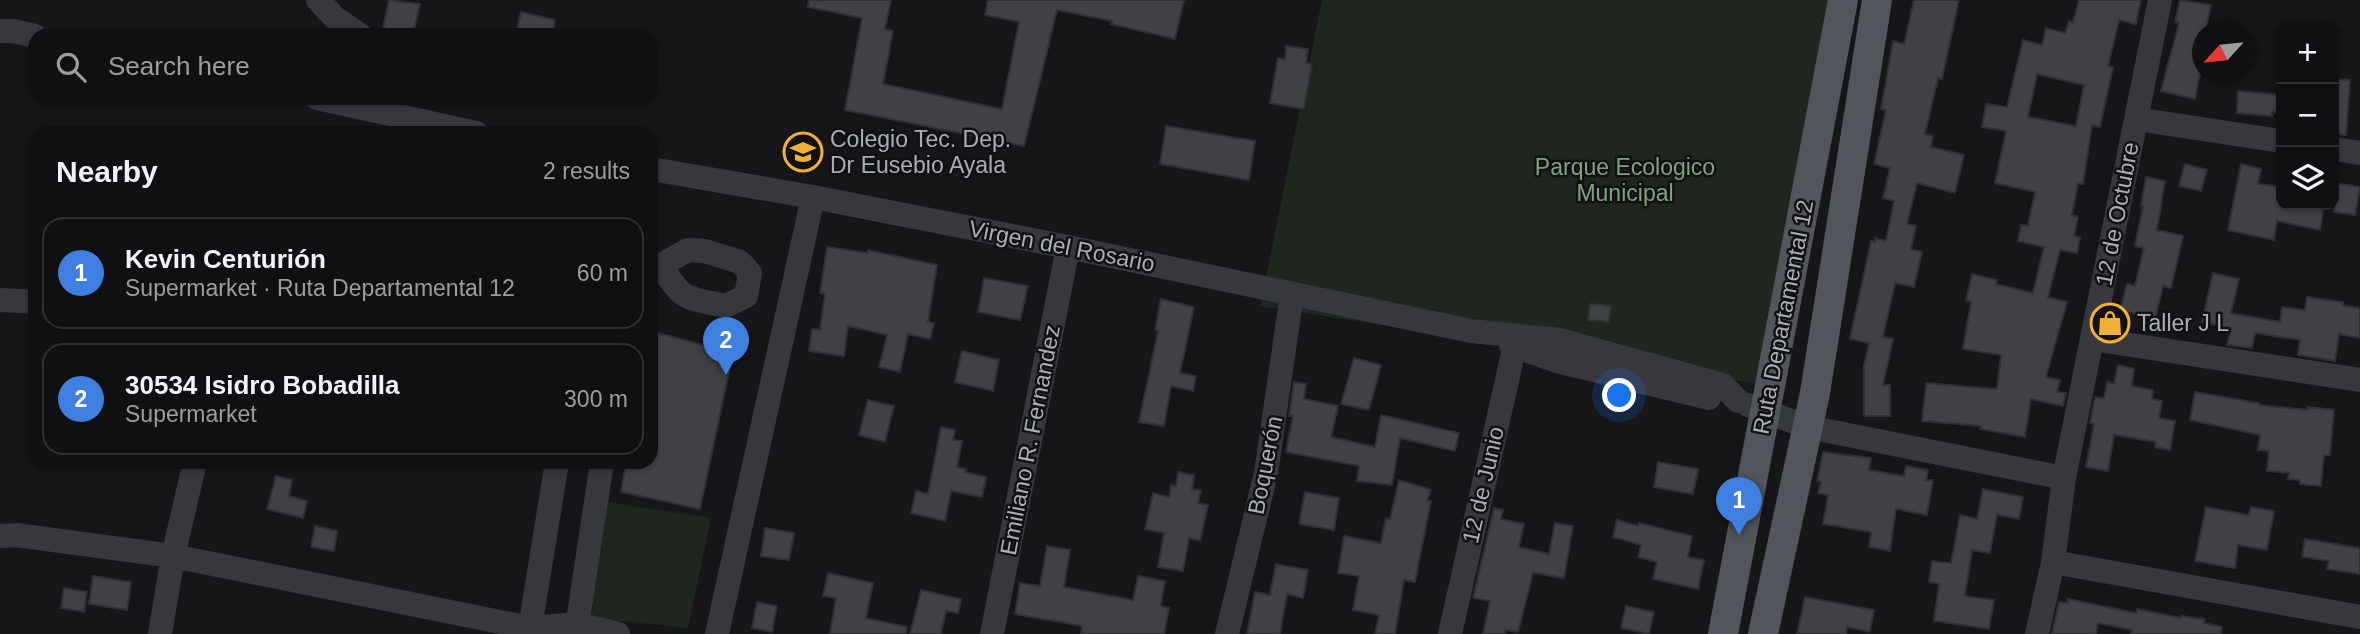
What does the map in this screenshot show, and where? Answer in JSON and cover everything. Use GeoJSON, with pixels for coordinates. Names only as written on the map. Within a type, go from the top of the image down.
{"type":"FeatureCollection","features":[{"type":"Feature","properties":{"kind":"main road","name":"Ruta Departamental 12"},"geometry":{"type":"LineString","coordinates":[[1723,634],[1843,0]]}},
{"type":"Feature","properties":{"kind":"main road","name":"Ruta Departamental 12"},"geometry":{"type":"LineString","coordinates":[[1763,634],[1815,393],[1877,0]]}},
{"type":"Feature","properties":{"kind":"street"},"geometry":{"type":"LineString","coordinates":[[318,0],[335,18],[350,28]]}},
{"type":"Feature","properties":{"kind":"street","name":"12 de Octubre"},"geometry":{"type":"LineString","coordinates":[[2037,634],[2053,562],[2064,478],[2160,0]]}},
{"type":"Feature","properties":{"kind":"street"},"geometry":{"type":"LineString","coordinates":[[0,31],[28,34]]}},
{"type":"Feature","properties":{"kind":"street"},"geometry":{"type":"LineString","coordinates":[[374,105],[451,126]]}},
{"type":"Feature","properties":{"kind":"street"},"geometry":{"type":"LineString","coordinates":[[2136,119],[2276,140]]}},
{"type":"Feature","properties":{"kind":"street"},"geometry":{"type":"LineString","coordinates":[[2339,150],[2360,153]]}},
{"type":"Feature","properties":{"kind":"street","name":"Virgen del Rosario"},"geometry":{"type":"LineString","coordinates":[[658,170],[814,197],[1068,247],[1471,331],[1516,341],[1570,365],[1718,400],[1738,401],[1808,427],[2064,478]]}},
{"type":"Feature","properties":{"kind":"street"},"geometry":{"type":"LineString","coordinates":[[718,634],[814,197]]}},
{"type":"Feature","properties":{"kind":"street","name":"Emiliano R. Fernandez"},"geometry":{"type":"LineString","coordinates":[[992,634],[1068,247]]}},
{"type":"Feature","properties":{"kind":"street","name":"Boquerón"},"geometry":{"type":"LineString","coordinates":[[1227,634],[1266,473],[1292,294]]}},
{"type":"Feature","properties":{"kind":"street"},"geometry":{"type":"LineString","coordinates":[[0,300],[28,302]]}},
{"type":"Feature","properties":{"kind":"street"},"geometry":{"type":"LineString","coordinates":[[2092,338],[2360,380]]}},
{"type":"Feature","properties":{"kind":"street","name":"12 de Junio"},"geometry":{"type":"LineString","coordinates":[[1450,634],[1516,341]]}},
{"type":"Feature","properties":{"kind":"street"},"geometry":{"type":"LineString","coordinates":[[160,634],[173,556],[193,469]]}},
{"type":"Feature","properties":{"kind":"street"},"geometry":{"type":"LineString","coordinates":[[529,631],[556,469]]}},
{"type":"Feature","properties":{"kind":"street"},"geometry":{"type":"LineString","coordinates":[[576,629],[601,469]]}},
{"type":"Feature","properties":{"kind":"street"},"geometry":{"type":"LineString","coordinates":[[0,536],[16,535],[173,556],[529,631],[576,629],[618,634]]}},
{"type":"Feature","properties":{"kind":"street"},"geometry":{"type":"LineString","coordinates":[[2053,562],[2360,617]]}},
{"type":"Feature","properties":{"kind":"green space","name":"Parque Ecologico Municipal"},"geometry":{"type":"Polygon","coordinates":[[[1322,0],[1843,0],[1770,386],[1260,306],[1322,0]]]}},
{"type":"Feature","properties":{"kind":"green space"},"geometry":{"type":"Polygon","coordinates":[[[608,502],[711,518],[688,628],[591,618],[608,502]]]}},
{"type":"Feature","properties":{"kind":"building"},"geometry":{"type":"Polygon","coordinates":[[[389,0],[420,4],[415,28],[383,28],[389,0]]]}},
{"type":"Feature","properties":{"kind":"building"},"geometry":{"type":"Polygon","coordinates":[[[809,0],[891,0],[885,29],[893,31],[883,84],[1002,109],[1019,22],[985,15],[988,0],[1184,0],[1175,39],[1111,24],[1112,21],[1057,10],[1024,146],[845,110],[862,18],[808,7],[809,0]]]}},
{"type":"Feature","properties":{"kind":"building"},"geometry":{"type":"Polygon","coordinates":[[[1914,0],[1959,0],[1942,79],[1938,78],[1925,134],[1933,136],[1931,147],[1964,155],[1955,193],[1917,183],[1907,224],[1916,226],[1911,249],[1922,252],[1914,287],[1895,283],[1883,337],[1893,339],[1883,385],[1890,385],[1890,416],[1864,416],[1864,365],[1869,343],[1850,339],[1871,241],[1875,242],[1875,238],[1886,241],[1894,201],[1883,198],[1890,168],[1874,164],[1886,110],[1881,109],[1893,41],[1904,44],[1914,0]]]}},
{"type":"Feature","properties":{"kind":"building"},"geometry":{"type":"Polygon","coordinates":[[[2079,0],[2141,0],[2136,24],[2119,20],[2108,66],[2113,67],[2100,127],[2092,125],[2083,184],[2078,183],[2072,215],[2078,217],[2074,236],[2080,237],[2077,253],[2060,250],[2048,297],[2067,302],[2046,377],[2060,380],[2057,392],[2066,393],[2063,406],[2031,399],[2025,437],[1980,429],[1981,426],[1922,421],[1926,383],[1997,389],[2001,355],[1963,349],[1971,302],[1966,300],[1972,274],[1997,280],[1996,284],[2033,293],[2044,247],[2018,241],[2021,225],[2028,226],[2035,192],[1995,183],[2006,131],[1982,127],[1986,104],[2007,107],[2023,40],[2042,45],[2046,28],[2065,33],[2069,21],[2073,22],[2079,0]],[[2037,74],[2028,117],[2076,126],[2084,85],[2037,74]]]}},
{"type":"Feature","properties":{"kind":"building"},"geometry":{"type":"Polygon","coordinates":[[[2180,0],[2211,5],[2207,21],[2192,21],[2192,84],[2198,84],[2195,99],[2161,91],[2179,23],[2175,22],[2180,0]]]}},
{"type":"Feature","properties":{"kind":"building"},"geometry":{"type":"Polygon","coordinates":[[[521,12],[555,20],[553,28],[518,28],[521,12]]]}},
{"type":"Feature","properties":{"kind":"building"},"geometry":{"type":"Polygon","coordinates":[[[1286,46],[1308,49],[1306,63],[1312,64],[1304,109],[1270,103],[1278,58],[1285,59],[1286,46]]]}},
{"type":"Feature","properties":{"kind":"building"},"geometry":{"type":"Polygon","coordinates":[[[2339,79],[2350,80],[2346,135],[2339,134],[2339,79]]]}},
{"type":"Feature","properties":{"kind":"building"},"geometry":{"type":"Polygon","coordinates":[[[2238,91],[2276,95],[2276,113],[2272,112],[2272,116],[2237,113],[2238,91]]]}},
{"type":"Feature","properties":{"kind":"building"},"geometry":{"type":"Polygon","coordinates":[[[1166,126],[1255,141],[1249,180],[1160,164],[1166,126]]]}},
{"type":"Feature","properties":{"kind":"building"},"geometry":{"type":"Polygon","coordinates":[[[2185,164],[2207,170],[2201,191],[2179,186],[2185,164]]]}},
{"type":"Feature","properties":{"kind":"building"},"geometry":{"type":"Polygon","coordinates":[[[2241,164],[2261,169],[2258,184],[2276,186],[2276,210],[2323,210],[2320,230],[2277,221],[2274,240],[2228,230],[2241,164]]]}},
{"type":"Feature","properties":{"kind":"building"},"geometry":{"type":"Polygon","coordinates":[[[2146,177],[2165,181],[2157,230],[2183,236],[2171,288],[2163,286],[2155,319],[2120,310],[2127,284],[2135,286],[2144,248],[2135,246],[2146,177]]]}},
{"type":"Feature","properties":{"kind":"building"},"geometry":{"type":"Polygon","coordinates":[[[2339,184],[2360,187],[2355,215],[2334,212],[2339,210],[2339,184]]]}},
{"type":"Feature","properties":{"kind":"building"},"geometry":{"type":"Polygon","coordinates":[[[827,247],[867,253],[868,250],[937,265],[928,322],[934,323],[930,339],[908,334],[900,372],[879,367],[887,335],[848,326],[844,356],[809,351],[812,329],[820,330],[825,294],[820,293],[827,247]]]}},
{"type":"Feature","properties":{"kind":"building"},"geometry":{"type":"Polygon","coordinates":[[[2213,273],[2239,279],[2231,313],[2280,322],[2282,307],[2305,310],[2307,297],[2343,302],[2343,305],[2360,308],[2360,338],[2339,334],[2335,361],[2298,355],[2300,340],[2255,333],[2252,348],[2227,345],[2231,329],[2202,322],[2213,273]]]}},
{"type":"Feature","properties":{"kind":"building"},"geometry":{"type":"Polygon","coordinates":[[[984,278],[1028,286],[1020,320],[978,312],[984,278]]]}},
{"type":"Feature","properties":{"kind":"building"},"geometry":{"type":"Polygon","coordinates":[[[1161,299],[1194,307],[1180,373],[1196,376],[1193,391],[1171,386],[1164,426],[1139,422],[1158,331],[1155,330],[1161,299]]]}},
{"type":"Feature","properties":{"kind":"building"},"geometry":{"type":"Polygon","coordinates":[[[1590,304],[1611,306],[1609,322],[1588,320],[1590,304]]]}},
{"type":"Feature","properties":{"kind":"building"},"geometry":{"type":"Polygon","coordinates":[[[658,333],[733,353],[700,509],[621,492],[625,469],[658,469],[658,333]]]}},
{"type":"Feature","properties":{"kind":"building"},"geometry":{"type":"Polygon","coordinates":[[[962,351],[999,360],[993,391],[955,382],[962,351]]]}},
{"type":"Feature","properties":{"kind":"building"},"geometry":{"type":"Polygon","coordinates":[[[1354,358],[1381,365],[1369,410],[1341,404],[1354,358]]]}},
{"type":"Feature","properties":{"kind":"building"},"geometry":{"type":"Polygon","coordinates":[[[2118,365],[2134,369],[2132,386],[2153,390],[2152,399],[2162,401],[2159,418],[2175,421],[2170,450],[2155,447],[2156,442],[2114,435],[2108,471],[2086,467],[2094,424],[2090,423],[2095,397],[2104,398],[2107,382],[2114,383],[2118,365]]]}},
{"type":"Feature","properties":{"kind":"building"},"geometry":{"type":"Polygon","coordinates":[[[1294,382],[1306,384],[1304,399],[1338,406],[1331,437],[1375,447],[1381,415],[1459,433],[1455,451],[1400,438],[1392,485],[1357,481],[1359,466],[1286,452],[1293,416],[1289,416],[1294,382]]]}},
{"type":"Feature","properties":{"kind":"building"},"geometry":{"type":"Polygon","coordinates":[[[2195,392],[2259,405],[2334,410],[2330,455],[2324,455],[2321,486],[2300,484],[2300,480],[2288,479],[2289,473],[2267,471],[2269,451],[2258,450],[2260,435],[2190,420],[2195,392]]]}},
{"type":"Feature","properties":{"kind":"building"},"geometry":{"type":"Polygon","coordinates":[[[868,400],[894,406],[885,442],[859,435],[868,400]]]}},
{"type":"Feature","properties":{"kind":"building"},"geometry":{"type":"Polygon","coordinates":[[[941,427],[955,430],[953,440],[962,441],[957,467],[966,469],[965,472],[986,477],[982,497],[951,491],[945,521],[911,513],[916,491],[928,494],[941,427]]]}},
{"type":"Feature","properties":{"kind":"building"},"geometry":{"type":"Polygon","coordinates":[[[1823,452],[1871,458],[1869,470],[1904,476],[1906,466],[1928,470],[1926,480],[1933,480],[1927,515],[1896,509],[1890,551],[1869,547],[1871,532],[1823,524],[1828,495],[1818,493],[1821,482],[1817,481],[1823,452]]]}},
{"type":"Feature","properties":{"kind":"building"},"geometry":{"type":"Polygon","coordinates":[[[1658,462],[1698,469],[1693,494],[1654,487],[1658,462]]]}},
{"type":"Feature","properties":{"kind":"building"},"geometry":{"type":"Polygon","coordinates":[[[1178,472],[1194,475],[1192,489],[1201,490],[1198,503],[1208,505],[1200,541],[1189,538],[1183,571],[1158,567],[1164,533],[1145,529],[1153,493],[1169,497],[1171,485],[1176,486],[1178,472]]]}},
{"type":"Feature","properties":{"kind":"building"},"geometry":{"type":"Polygon","coordinates":[[[276,476],[292,480],[289,496],[307,501],[303,518],[267,509],[276,476]]]}},
{"type":"Feature","properties":{"kind":"building"},"geometry":{"type":"Polygon","coordinates":[[[1399,480],[1431,490],[1427,501],[1431,501],[1415,582],[1404,580],[1395,634],[1375,634],[1379,615],[1353,610],[1359,576],[1338,573],[1344,536],[1381,543],[1399,480]]]}},
{"type":"Feature","properties":{"kind":"building"},"geometry":{"type":"Polygon","coordinates":[[[1983,489],[2023,497],[2019,519],[1997,515],[1990,553],[1972,550],[1965,596],[1994,600],[1989,629],[1934,621],[1939,584],[1929,582],[1932,561],[1951,563],[1960,515],[1977,519],[1983,489]]]}},
{"type":"Feature","properties":{"kind":"building"},"geometry":{"type":"Polygon","coordinates":[[[1305,492],[1339,498],[1334,530],[1299,524],[1305,492]]]}},
{"type":"Feature","properties":{"kind":"building"},"geometry":{"type":"Polygon","coordinates":[[[2206,507],[2249,515],[2251,507],[2274,511],[2267,550],[2238,545],[2235,568],[2195,561],[2206,507]]]}},
{"type":"Feature","properties":{"kind":"building"},"geometry":{"type":"Polygon","coordinates":[[[1494,508],[1503,510],[1501,519],[1524,524],[1519,547],[1549,554],[1555,523],[1573,526],[1564,578],[1533,573],[1518,632],[1506,630],[1505,634],[1483,634],[1490,601],[1473,598],[1494,508]]]}},
{"type":"Feature","properties":{"kind":"building"},"geometry":{"type":"Polygon","coordinates":[[[1617,520],[1692,536],[1688,557],[1704,560],[1698,589],[1653,579],[1657,562],[1638,557],[1641,545],[1613,537],[1617,520]]]}},
{"type":"Feature","properties":{"kind":"building"},"geometry":{"type":"Polygon","coordinates":[[[315,526],[337,531],[334,551],[311,547],[315,526]]]}},
{"type":"Feature","properties":{"kind":"building"},"geometry":{"type":"Polygon","coordinates":[[[765,528],[794,533],[789,560],[761,556],[765,528]]]}},
{"type":"Feature","properties":{"kind":"building"},"geometry":{"type":"Polygon","coordinates":[[[2305,539],[2360,548],[2360,574],[2327,569],[2329,561],[2302,557],[2305,539]]]}},
{"type":"Feature","properties":{"kind":"building"},"geometry":{"type":"Polygon","coordinates":[[[1047,546],[1070,550],[1064,587],[1133,600],[1138,576],[1165,581],[1161,606],[1169,608],[1164,634],[1081,634],[1082,626],[1015,614],[1020,583],[1040,586],[1047,546]]]}},
{"type":"Feature","properties":{"kind":"building"},"geometry":{"type":"Polygon","coordinates":[[[1276,564],[1308,570],[1303,598],[1287,594],[1280,634],[1247,634],[1255,592],[1270,595],[1276,564]]]}},
{"type":"Feature","properties":{"kind":"building"},"geometry":{"type":"Polygon","coordinates":[[[828,573],[873,583],[866,618],[907,627],[906,634],[830,634],[836,598],[823,596],[828,573]]]}},
{"type":"Feature","properties":{"kind":"building"},"geometry":{"type":"Polygon","coordinates":[[[93,576],[131,582],[127,610],[89,604],[93,576]]]}},
{"type":"Feature","properties":{"kind":"building"},"geometry":{"type":"Polygon","coordinates":[[[64,588],[87,592],[84,612],[61,608],[64,588]]]}},
{"type":"Feature","properties":{"kind":"building"},"geometry":{"type":"Polygon","coordinates":[[[921,590],[961,599],[958,613],[946,611],[941,634],[910,634],[921,590]]]}},
{"type":"Feature","properties":{"kind":"building"},"geometry":{"type":"Polygon","coordinates":[[[1805,597],[1874,610],[1870,632],[1847,627],[1846,634],[1797,634],[1805,597]]]}},
{"type":"Feature","properties":{"kind":"building"},"geometry":{"type":"Polygon","coordinates":[[[2068,599],[2136,613],[2137,609],[2181,618],[2205,619],[2204,623],[2222,627],[2221,634],[2131,634],[2132,630],[2098,623],[2096,634],[2052,634],[2059,602],[2068,603],[2068,599]]]}},
{"type":"Feature","properties":{"kind":"building"},"geometry":{"type":"Polygon","coordinates":[[[757,602],[777,606],[772,632],[752,628],[757,602]]]}},
{"type":"Feature","properties":{"kind":"building"},"geometry":{"type":"Polygon","coordinates":[[[1626,606],[1654,612],[1649,634],[1621,628],[1626,606]]]}},
{"type":"Feature","properties":{"kind":"place","name":"Colegio Tec. Dep. Dr Eusebio Ayala"},"geometry":{"type":"Point","coordinates":[803,152]}},
{"type":"Feature","properties":{"kind":"place","name":"Taller J L"},"geometry":{"type":"Point","coordinates":[2110,323]}},
{"type":"Feature","properties":{"kind":"place","name":"30534 Isidro Bobadilla"},"geometry":{"type":"Point","coordinates":[726,375]}},
{"type":"Feature","properties":{"kind":"place","name":"Kevin Centurión"},"geometry":{"type":"Point","coordinates":[1739,535]}}]}
